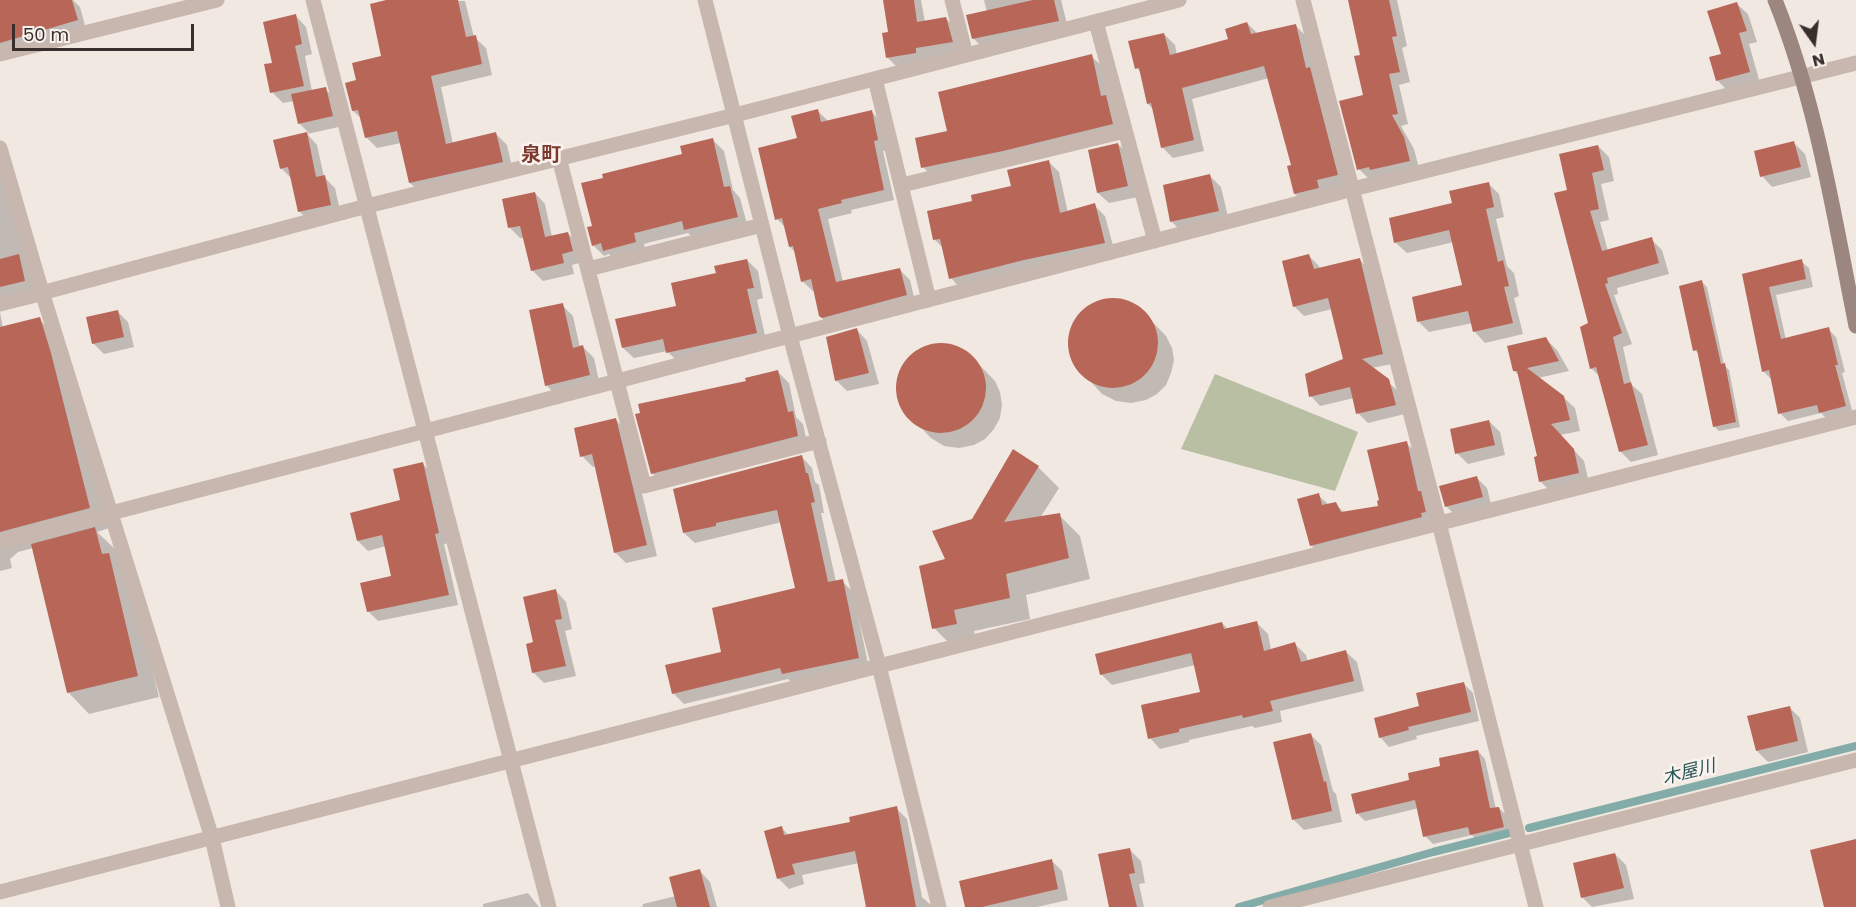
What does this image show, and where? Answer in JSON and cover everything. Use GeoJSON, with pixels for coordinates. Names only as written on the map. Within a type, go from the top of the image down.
{"type":"FeatureCollection","features":[{"type":"Feature","properties":{"kind":"street"},"geometry":{"type":"LineString","coordinates":[[0,54],[218,0]]}},
{"type":"Feature","properties":{"kind":"street"},"geometry":{"type":"LineString","coordinates":[[313,0],[549,907]]}},
{"type":"Feature","properties":{"kind":"street"},"geometry":{"type":"LineString","coordinates":[[705,0],[790,336],[879,666],[939,907]]}},
{"type":"Feature","properties":{"kind":"street"},"geometry":{"type":"LineString","coordinates":[[952,0],[966,55]]}},
{"type":"Feature","properties":{"kind":"street"},"geometry":{"type":"LineString","coordinates":[[0,304],[367,206],[735,115],[1179,0]]}},
{"type":"Feature","properties":{"kind":"street"},"geometry":{"type":"LineString","coordinates":[[1304,0],[1536,907]]}},
{"type":"Feature","properties":{"kind":"street"},"geometry":{"type":"LineString","coordinates":[[1775,0],[1802,78],[1821,150],[1856,326]]}},
{"type":"Feature","properties":{"kind":"street"},"geometry":{"type":"LineString","coordinates":[[1096,22],[1155,241]]}},
{"type":"Feature","properties":{"kind":"street"},"geometry":{"type":"LineString","coordinates":[[0,542],[1353,189],[1856,63]]}},
{"type":"Feature","properties":{"kind":"street"},"geometry":{"type":"LineString","coordinates":[[875,79],[929,300]]}},
{"type":"Feature","properties":{"kind":"street"},"geometry":{"type":"LineString","coordinates":[[902,185],[1125,131]]}},
{"type":"Feature","properties":{"kind":"street"},"geometry":{"type":"LineString","coordinates":[[0,148],[42,292],[212,838],[228,907]]}},
{"type":"Feature","properties":{"kind":"street"},"geometry":{"type":"LineString","coordinates":[[559,158],[644,486],[819,441]]}},
{"type":"Feature","properties":{"kind":"street"},"geometry":{"type":"LineString","coordinates":[[588,268],[762,225]]}},
{"type":"Feature","properties":{"kind":"street"},"geometry":{"type":"LineString","coordinates":[[0,892],[1856,417]]}},
{"type":"Feature","properties":{"kind":"street"},"geometry":{"type":"LineString","coordinates":[[1270,907],[1856,760]]}},
{"type":"Feature","properties":{"kind":"green space"},"geometry":{"type":"Polygon","coordinates":[[[1215,374],[1358,432],[1335,491],[1181,449],[1215,374]]]}},
{"type":"Feature","properties":{"kind":"building"},"geometry":{"type":"Polygon","coordinates":[[[0,0],[72,0],[78,20],[0,43],[0,0]]]}},
{"type":"Feature","properties":{"kind":"building"},"geometry":{"type":"Polygon","coordinates":[[[386,0],[458,0],[466,37],[476,35],[482,64],[431,76],[446,144],[496,132],[503,162],[409,183],[397,131],[365,138],[358,110],[352,111],[345,83],[356,80],[352,63],[381,56],[370,4],[386,0]]]}},
{"type":"Feature","properties":{"kind":"building"},"geometry":{"type":"Polygon","coordinates":[[[883,0],[914,0],[917,22],[946,17],[953,42],[916,48],[916,53],[886,58],[882,33],[888,32],[883,0]]]}},
{"type":"Feature","properties":{"kind":"building"},"geometry":{"type":"Polygon","coordinates":[[[1033,0],[1054,0],[1059,21],[972,39],[966,15],[1033,0]]]}},
{"type":"Feature","properties":{"kind":"building"},"geometry":{"type":"Polygon","coordinates":[[[1348,0],[1389,0],[1397,36],[1392,37],[1400,72],[1389,74],[1398,114],[1392,115],[1404,137],[1410,161],[1370,170],[1369,167],[1357,170],[1339,101],[1363,95],[1354,56],[1360,55],[1348,0]]]}},
{"type":"Feature","properties":{"kind":"building"},"geometry":{"type":"Polygon","coordinates":[[[1737,2],[1747,31],[1739,33],[1750,72],[1716,81],[1709,57],[1721,54],[1707,11],[1737,2]]]}},
{"type":"Feature","properties":{"kind":"building"},"geometry":{"type":"Polygon","coordinates":[[[296,14],[302,44],[295,46],[304,86],[270,93],[264,64],[272,63],[263,22],[296,14]]]}},
{"type":"Feature","properties":{"kind":"building"},"geometry":{"type":"Polygon","coordinates":[[[1247,22],[1251,34],[1296,24],[1306,68],[1310,67],[1338,175],[1317,180],[1319,188],[1294,194],[1287,166],[1291,165],[1264,66],[1182,88],[1194,140],[1161,148],[1151,103],[1147,104],[1139,68],[1135,69],[1128,41],[1164,33],[1170,55],[1228,39],[1225,29],[1247,22]]]}},
{"type":"Feature","properties":{"kind":"building"},"geometry":{"type":"Polygon","coordinates":[[[1092,54],[1101,96],[1106,95],[1113,124],[921,168],[915,138],[947,131],[938,92],[1092,54]]]}},
{"type":"Feature","properties":{"kind":"building"},"geometry":{"type":"Polygon","coordinates":[[[326,87],[333,116],[298,124],[291,94],[326,87]]]}},
{"type":"Feature","properties":{"kind":"building"},"geometry":{"type":"Polygon","coordinates":[[[818,109],[821,122],[872,110],[878,140],[874,141],[884,190],[841,200],[842,203],[818,209],[836,282],[900,268],[907,295],[822,318],[819,316],[811,279],[801,282],[793,246],[789,247],[782,218],[775,220],[758,148],[797,138],[791,116],[818,109]]]}},
{"type":"Feature","properties":{"kind":"building"},"geometry":{"type":"Polygon","coordinates":[[[307,132],[316,177],[325,175],[331,205],[298,212],[288,167],[280,169],[273,140],[307,132]]]}},
{"type":"Feature","properties":{"kind":"building"},"geometry":{"type":"Polygon","coordinates":[[[713,138],[724,187],[730,186],[738,217],[684,230],[682,221],[634,233],[636,242],[603,251],[601,243],[592,246],[587,227],[592,226],[581,183],[603,178],[602,174],[682,154],[680,146],[713,138]]]}},
{"type":"Feature","properties":{"kind":"building"},"geometry":{"type":"Polygon","coordinates":[[[1794,141],[1801,167],[1760,177],[1754,151],[1794,141]]]}},
{"type":"Feature","properties":{"kind":"building"},"geometry":{"type":"Polygon","coordinates":[[[1118,143],[1128,186],[1097,193],[1088,150],[1118,143]]]}},
{"type":"Feature","properties":{"kind":"building"},"geometry":{"type":"Polygon","coordinates":[[[1598,145],[1604,170],[1592,173],[1599,209],[1590,211],[1602,251],[1652,237],[1659,263],[1607,278],[1608,283],[1605,284],[1622,333],[1613,337],[1624,384],[1631,382],[1648,445],[1619,452],[1596,367],[1590,369],[1580,327],[1588,323],[1554,193],[1567,190],[1559,154],[1598,145]]]}},
{"type":"Feature","properties":{"kind":"building"},"geometry":{"type":"Polygon","coordinates":[[[1049,160],[1060,213],[1095,203],[1105,243],[949,279],[940,239],[933,240],[927,211],[972,201],[971,195],[1011,186],[1007,170],[1049,160]]]}},
{"type":"Feature","properties":{"kind":"building"},"geometry":{"type":"Polygon","coordinates":[[[1210,174],[1219,211],[1170,222],[1163,185],[1210,174]]]}},
{"type":"Feature","properties":{"kind":"building"},"geometry":{"type":"Polygon","coordinates":[[[1489,182],[1494,207],[1486,209],[1498,262],[1503,260],[1509,286],[1504,287],[1513,323],[1473,332],[1468,311],[1417,322],[1412,297],[1462,285],[1449,230],[1394,243],[1389,218],[1452,203],[1449,191],[1489,182]]]}},
{"type":"Feature","properties":{"kind":"building"},"geometry":{"type":"Polygon","coordinates":[[[535,192],[545,237],[568,232],[573,251],[562,254],[564,263],[531,271],[520,226],[508,228],[502,199],[535,192]]]}},
{"type":"Feature","properties":{"kind":"building"},"geometry":{"type":"Polygon","coordinates":[[[19,254],[25,281],[0,287],[0,259],[19,254]]]}},
{"type":"Feature","properties":{"kind":"building"},"geometry":{"type":"Polygon","coordinates":[[[1309,254],[1314,269],[1360,258],[1383,354],[1362,359],[1389,379],[1396,405],[1356,414],[1350,387],[1309,397],[1305,374],[1343,359],[1328,298],[1293,307],[1282,261],[1309,254]]]}},
{"type":"Feature","properties":{"kind":"building"},"geometry":{"type":"Polygon","coordinates":[[[747,259],[754,288],[747,289],[757,333],[666,353],[663,339],[622,348],[615,319],[676,306],[671,283],[716,273],[714,266],[747,259]]]}},
{"type":"Feature","properties":{"kind":"building"},"geometry":{"type":"Polygon","coordinates":[[[1802,259],[1806,279],[1769,287],[1781,339],[1829,327],[1838,365],[1835,365],[1846,406],[1819,413],[1817,405],[1778,414],[1769,370],[1762,372],[1742,274],[1802,259]]]}},
{"type":"Feature","properties":{"kind":"building"},"geometry":{"type":"Polygon","coordinates":[[[1702,280],[1721,364],[1725,363],[1736,422],[1713,427],[1697,350],[1693,351],[1679,286],[1702,280]]]}},
{"type":"Feature","properties":{"kind":"building"},"geometry":{"type":"Polygon","coordinates":[[[1113,298],[1130,302],[1145,311],[1154,326],[1158,343],[1154,360],[1145,375],[1130,384],[1113,388],[1096,384],[1081,375],[1072,360],[1068,343],[1072,326],[1081,311],[1096,302],[1113,298]]]}},
{"type":"Feature","properties":{"kind":"building"},"geometry":{"type":"Polygon","coordinates":[[[563,303],[573,348],[583,345],[590,375],[545,386],[529,310],[563,303]]]}},
{"type":"Feature","properties":{"kind":"building"},"geometry":{"type":"Polygon","coordinates":[[[118,310],[124,337],[92,344],[86,317],[118,310]]]}},
{"type":"Feature","properties":{"kind":"building"},"geometry":{"type":"Polygon","coordinates":[[[40,317],[90,508],[0,532],[0,327],[40,317]]]}},
{"type":"Feature","properties":{"kind":"building"},"geometry":{"type":"Polygon","coordinates":[[[857,328],[869,373],[835,381],[826,337],[857,328]]]}},
{"type":"Feature","properties":{"kind":"building"},"geometry":{"type":"Polygon","coordinates":[[[1546,337],[1559,361],[1527,368],[1564,396],[1570,420],[1551,424],[1574,449],[1579,473],[1539,482],[1534,457],[1537,456],[1517,371],[1513,371],[1507,346],[1546,337]]]}},
{"type":"Feature","properties":{"kind":"building"},"geometry":{"type":"Polygon","coordinates":[[[941,343],[958,347],[973,356],[982,371],[986,388],[982,405],[973,420],[958,429],[941,433],[924,429],[909,420],[900,405],[896,388],[900,371],[909,356],[924,347],[941,343]]]}},
{"type":"Feature","properties":{"kind":"building"},"geometry":{"type":"Polygon","coordinates":[[[778,370],[788,412],[793,411],[798,436],[651,474],[635,414],[640,413],[638,404],[746,381],[745,378],[778,370]]]}},
{"type":"Feature","properties":{"kind":"building"},"geometry":{"type":"Polygon","coordinates":[[[616,418],[647,545],[614,553],[592,454],[580,457],[574,428],[616,418]]]}},
{"type":"Feature","properties":{"kind":"building"},"geometry":{"type":"Polygon","coordinates":[[[1489,420],[1495,445],[1455,454],[1450,429],[1489,420]]]}},
{"type":"Feature","properties":{"kind":"building"},"geometry":{"type":"Polygon","coordinates":[[[1407,441],[1418,491],[1421,491],[1426,512],[1421,513],[1422,517],[1310,546],[1297,499],[1319,493],[1322,505],[1336,502],[1341,512],[1378,506],[1377,501],[1379,500],[1367,450],[1407,441]]]}},
{"type":"Feature","properties":{"kind":"building"},"geometry":{"type":"Polygon","coordinates":[[[1013,449],[1039,466],[1004,522],[1060,513],[1069,558],[1006,574],[1010,598],[954,610],[957,624],[932,629],[919,566],[945,559],[932,531],[972,519],[1013,449]]]}},
{"type":"Feature","properties":{"kind":"building"},"geometry":{"type":"Polygon","coordinates":[[[802,455],[815,502],[811,503],[828,582],[843,579],[859,658],[782,674],[780,668],[672,694],[665,665],[721,652],[712,608],[795,588],[777,510],[716,523],[716,526],[683,533],[673,489],[802,455]]]}},
{"type":"Feature","properties":{"kind":"building"},"geometry":{"type":"Polygon","coordinates":[[[423,462],[439,533],[435,534],[449,595],[367,612],[360,583],[391,576],[382,535],[357,541],[350,513],[400,500],[393,469],[423,462]]]}},
{"type":"Feature","properties":{"kind":"building"},"geometry":{"type":"Polygon","coordinates":[[[1477,476],[1483,497],[1445,507],[1439,486],[1477,476]]]}},
{"type":"Feature","properties":{"kind":"building"},"geometry":{"type":"Polygon","coordinates":[[[95,527],[102,554],[109,553],[138,676],[67,693],[31,544],[95,527]]]}},
{"type":"Feature","properties":{"kind":"building"},"geometry":{"type":"Polygon","coordinates":[[[556,589],[562,619],[555,620],[566,666],[532,673],[526,644],[533,642],[523,597],[556,589]]]}},
{"type":"Feature","properties":{"kind":"building"},"geometry":{"type":"Polygon","coordinates":[[[1257,621],[1264,651],[1295,642],[1301,662],[1346,650],[1354,681],[1270,701],[1273,711],[1243,718],[1242,715],[1179,729],[1179,732],[1148,739],[1141,705],[1200,692],[1191,653],[1100,675],[1095,654],[1222,622],[1224,629],[1257,621]]]}},
{"type":"Feature","properties":{"kind":"building"},"geometry":{"type":"Polygon","coordinates":[[[1464,682],[1471,712],[1408,727],[1409,730],[1379,738],[1374,718],[1419,706],[1416,693],[1464,682]]]}},
{"type":"Feature","properties":{"kind":"building"},"geometry":{"type":"Polygon","coordinates":[[[1790,706],[1798,741],[1756,751],[1747,716],[1790,706]]]}},
{"type":"Feature","properties":{"kind":"building"},"geometry":{"type":"Polygon","coordinates":[[[1311,733],[1324,782],[1326,781],[1332,811],[1292,820],[1273,742],[1311,733]]]}},
{"type":"Feature","properties":{"kind":"building"},"geometry":{"type":"Polygon","coordinates":[[[1478,750],[1490,808],[1499,807],[1504,827],[1470,835],[1468,827],[1423,837],[1415,800],[1356,814],[1351,794],[1409,780],[1408,773],[1440,766],[1439,758],[1478,750]]]}},
{"type":"Feature","properties":{"kind":"building"},"geometry":{"type":"Polygon","coordinates":[[[897,806],[916,907],[866,907],[855,851],[792,864],[795,874],[777,879],[764,831],[782,826],[784,835],[850,822],[849,817],[897,806]]]}},
{"type":"Feature","properties":{"kind":"building"},"geometry":{"type":"Polygon","coordinates":[[[1856,839],[1856,907],[1824,907],[1810,850],[1856,839]]]}},
{"type":"Feature","properties":{"kind":"building"},"geometry":{"type":"Polygon","coordinates":[[[1130,848],[1135,873],[1129,874],[1137,907],[1109,907],[1098,854],[1130,848]]]}},
{"type":"Feature","properties":{"kind":"building"},"geometry":{"type":"Polygon","coordinates":[[[1615,853],[1624,888],[1581,898],[1573,863],[1615,853]]]}},
{"type":"Feature","properties":{"kind":"building"},"geometry":{"type":"Polygon","coordinates":[[[1052,859],[1058,889],[982,907],[965,907],[959,881],[1052,859]]]}},
{"type":"Feature","properties":{"kind":"building"},"geometry":{"type":"Polygon","coordinates":[[[700,869],[710,907],[677,907],[669,877],[700,869]]]}},
{"type":"Feature","properties":{"kind":"waterway","name":"木屋川"},"geometry":{"type":"LineString","coordinates":[[1529,828],[1856,746]]}},
{"type":"Feature","properties":{"kind":"waterway","name":"木屋川"},"geometry":{"type":"LineString","coordinates":[[1239,907],[1509,833]]}},
{"type":"Feature","properties":{"kind":"district","name":"泉町"},"geometry":{"type":"Point","coordinates":[541,156]}}]}
